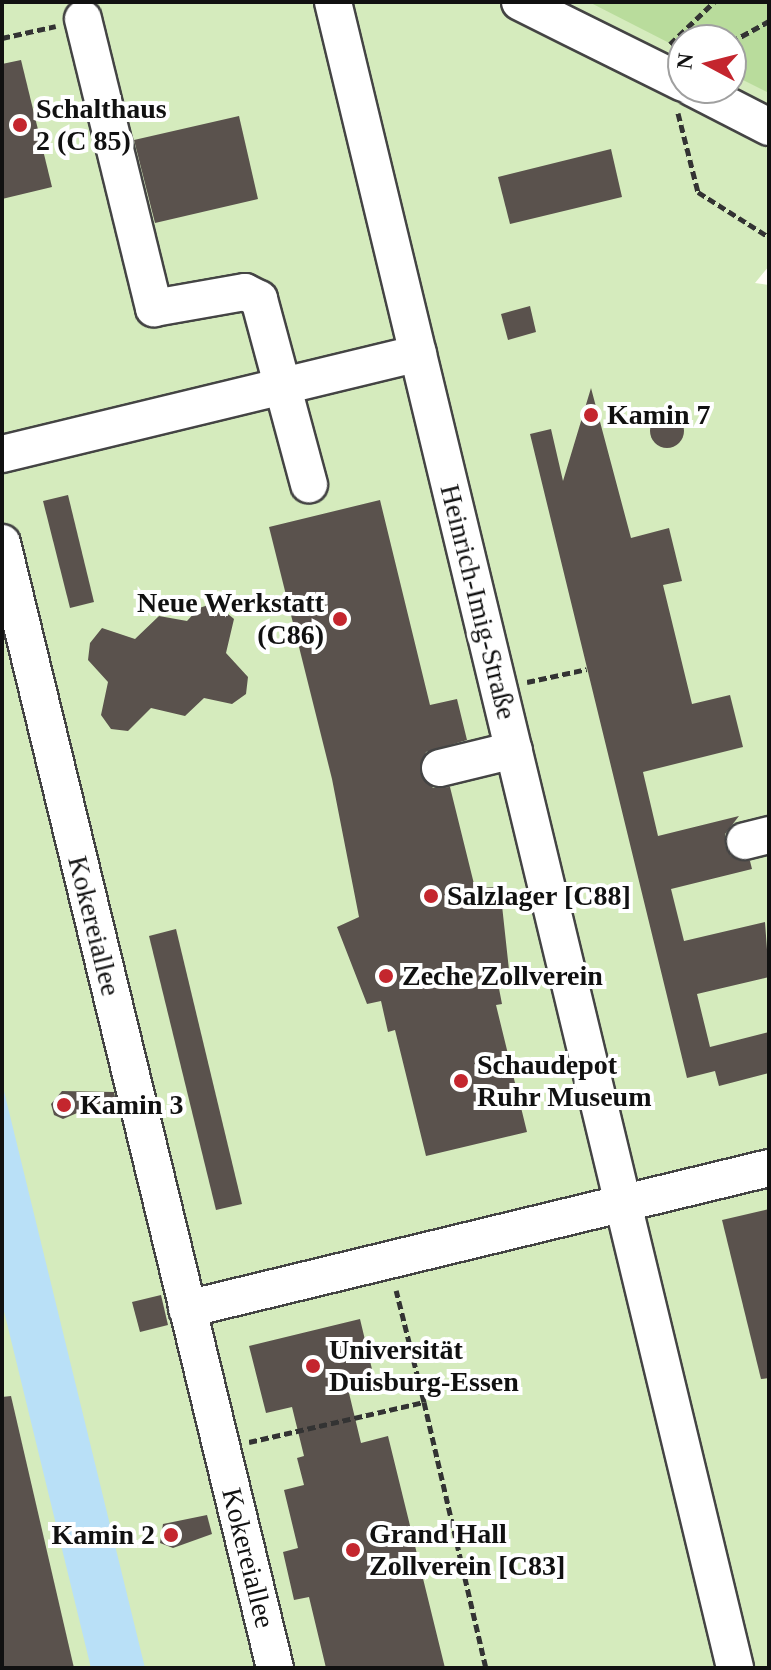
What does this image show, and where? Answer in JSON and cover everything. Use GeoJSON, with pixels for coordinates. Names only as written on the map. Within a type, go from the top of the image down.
{"type":"FeatureCollection","features":[{"type":"Feature","properties":{"kind":"street","name":"Heinrich-Imig-Straße"},"geometry":{"type":"LineString","coordinates":[[333,2],[735,1668]]}},
{"type":"Feature","properties":{"kind":"street"},"geometry":{"type":"LineString","coordinates":[[520,2],[667,75]]}},
{"type":"Feature","properties":{"kind":"street"},"geometry":{"type":"LineString","coordinates":[[83,19],[154,308],[245,292],[259,299],[309,484]]}},
{"type":"Feature","properties":{"kind":"street"},"geometry":{"type":"LineString","coordinates":[[724,104],[769,127]]}},
{"type":"Feature","properties":{"kind":"street"},"geometry":{"type":"LineString","coordinates":[[2,454],[418,353]]}},
{"type":"Feature","properties":{"kind":"street","name":"Kokereiallee"},"geometry":{"type":"LineString","coordinates":[[2,543],[275,1668]]}},
{"type":"Feature","properties":{"kind":"street"},"geometry":{"type":"LineString","coordinates":[[440,768],[514,750]]}},
{"type":"Feature","properties":{"kind":"street"},"geometry":{"type":"LineString","coordinates":[[187,1309],[769,1168]]}},
{"type":"Feature","properties":{"kind":"path"},"geometry":{"type":"LineString","coordinates":[[702,24],[714,2]]}},
{"type":"Feature","properties":{"kind":"path"},"geometry":{"type":"LineString","coordinates":[[2,38],[83,19]]}},
{"type":"Feature","properties":{"kind":"path"},"geometry":{"type":"LineString","coordinates":[[747,33],[769,21]]}},
{"type":"Feature","properties":{"kind":"path"},"geometry":{"type":"LineString","coordinates":[[679,104],[698,192],[769,237]]}},
{"type":"Feature","properties":{"kind":"path"},"geometry":{"type":"LineString","coordinates":[[499,689],[587,669]]}},
{"type":"Feature","properties":{"kind":"path"},"geometry":{"type":"LineString","coordinates":[[389,1259],[486,1668]]}},
{"type":"Feature","properties":{"kind":"path"},"geometry":{"type":"LineString","coordinates":[[221,1449],[424,1402]]}},
{"type":"Feature","properties":{"kind":"green space","name":"Zeche Zollverein"},"geometry":{"type":"Polygon","coordinates":[[[2,2],[769,2],[769,266],[755,283],[769,285],[769,1668],[2,1668],[2,2]]]}},
{"type":"Feature","properties":{"kind":"green space"},"geometry":{"type":"Polygon","coordinates":[[[589,2],[769,2],[769,93],[747,82],[747,24],[667,24],[667,42],[589,2]]]}},
{"type":"Feature","properties":{"kind":"water"},"geometry":{"type":"Polygon","coordinates":[[[2,1083],[145,1668],[91,1668],[2,1303],[2,1083]]]}},
{"type":"Feature","properties":{"kind":"building","name":"Schalthaus 2 (C 85)"},"geometry":{"type":"Polygon","coordinates":[[[21,60],[52,187],[2,199],[2,64],[21,60]]]}},
{"type":"Feature","properties":{"kind":"building"},"geometry":{"type":"Polygon","coordinates":[[[239,116],[258,199],[155,223],[134,140],[239,116]]]}},
{"type":"Feature","properties":{"kind":"building"},"geometry":{"type":"Polygon","coordinates":[[[611,149],[622,197],[510,224],[498,177],[611,149]]]}},
{"type":"Feature","properties":{"kind":"building"},"geometry":{"type":"Polygon","coordinates":[[[530,306],[536,332],[508,340],[501,314],[530,306]]]}},
{"type":"Feature","properties":{"kind":"building"},"geometry":{"type":"Polygon","coordinates":[[[591,388],[631,538],[669,528],[682,581],[663,585],[692,704],[730,695],[743,747],[643,772],[658,836],[739,816],[725,834],[725,845],[731,856],[750,861],[752,869],[671,889],[684,941],[765,922],[769,977],[697,994],[710,1047],[769,1032],[769,1073],[719,1086],[715,1071],[687,1078],[530,434],[551,429],[563,481],[591,388]]]}},
{"type":"Feature","properties":{"kind":"building"},"geometry":{"type":"Polygon","coordinates":[[[667,414],[679,419],[684,431],[679,443],[667,448],[655,443],[650,431],[655,419],[667,414]]]}},
{"type":"Feature","properties":{"kind":"building"},"geometry":{"type":"Polygon","coordinates":[[[68,495],[94,602],[70,608],[43,501],[68,495]]]}},
{"type":"Feature","properties":{"kind":"building"},"geometry":{"type":"Polygon","coordinates":[[[380,500],[430,705],[457,699],[467,740],[426,752],[420,772],[433,788],[450,787],[475,888],[500,887],[509,970],[496,973],[502,1004],[496,1005],[527,1132],[426,1156],[395,1030],[388,1032],[381,1001],[367,1004],[337,927],[359,917],[332,779],[269,527],[380,500]]]}},
{"type":"Feature","properties":{"kind":"building"},"geometry":{"type":"Polygon","coordinates":[[[215,603],[234,619],[226,653],[248,677],[246,694],[232,704],[204,698],[185,716],[151,708],[128,731],[111,729],[101,715],[108,682],[88,660],[90,643],[102,628],[135,639],[159,616],[187,621],[199,608],[215,603]]]}},
{"type":"Feature","properties":{"kind":"building"},"geometry":{"type":"Polygon","coordinates":[[[176,929],[242,1204],[216,1210],[149,936],[176,929]]]}},
{"type":"Feature","properties":{"kind":"building"},"geometry":{"type":"Polygon","coordinates":[[[62,1091],[114,1092],[115,1097],[63,1119],[54,1115],[51,1104],[62,1091]]]}},
{"type":"Feature","properties":{"kind":"building"},"geometry":{"type":"Polygon","coordinates":[[[769,1209],[769,1378],[761,1379],[722,1220],[769,1209]]]}},
{"type":"Feature","properties":{"kind":"building"},"geometry":{"type":"Polygon","coordinates":[[[161,1295],[168,1325],[140,1332],[132,1302],[161,1295]]]}},
{"type":"Feature","properties":{"kind":"building","name":"Grand Hall Zollverein [C83]"},"geometry":{"type":"Polygon","coordinates":[[[360,1319],[376,1386],[349,1393],[361,1443],[388,1436],[445,1668],[326,1668],[309,1597],[294,1600],[283,1552],[298,1548],[284,1490],[304,1485],[297,1458],[304,1456],[292,1407],[266,1413],[249,1346],[360,1319]]]}},
{"type":"Feature","properties":{"kind":"building"},"geometry":{"type":"Polygon","coordinates":[[[11,1396],[74,1668],[2,1668],[2,1397],[11,1396]]]}},
{"type":"Feature","properties":{"kind":"building"},"geometry":{"type":"Polygon","coordinates":[[[207,1515],[212,1534],[173,1548],[160,1543],[163,1524],[207,1515]]]}},
{"type":"Feature","properties":{"kind":"place","name":"Schalthaus 2 (C 85)"},"geometry":{"type":"Point","coordinates":[20,125]}},
{"type":"Feature","properties":{"kind":"place","name":"Kamin 7"},"geometry":{"type":"Point","coordinates":[591,415]}},
{"type":"Feature","properties":{"kind":"place","name":"Neue Werkstatt (C86)"},"geometry":{"type":"Point","coordinates":[340,619]}},
{"type":"Feature","properties":{"kind":"place","name":"Salzlager [C88]"},"geometry":{"type":"Point","coordinates":[431,896]}},
{"type":"Feature","properties":{"kind":"place","name":"Zeche Zollverein"},"geometry":{"type":"Point","coordinates":[386,976]}},
{"type":"Feature","properties":{"kind":"place","name":"Schaudepot Ruhr Museum"},"geometry":{"type":"Point","coordinates":[461,1081]}},
{"type":"Feature","properties":{"kind":"place","name":"Kamin 3"},"geometry":{"type":"Point","coordinates":[64,1105]}},
{"type":"Feature","properties":{"kind":"place","name":"Universität Duisburg-Essen"},"geometry":{"type":"Point","coordinates":[313,1366]}},
{"type":"Feature","properties":{"kind":"place","name":"Kamin 2"},"geometry":{"type":"Point","coordinates":[171,1535]}},
{"type":"Feature","properties":{"kind":"place","name":"Grand Hall Zollverein [C83]"},"geometry":{"type":"Point","coordinates":[353,1550]}}]}
